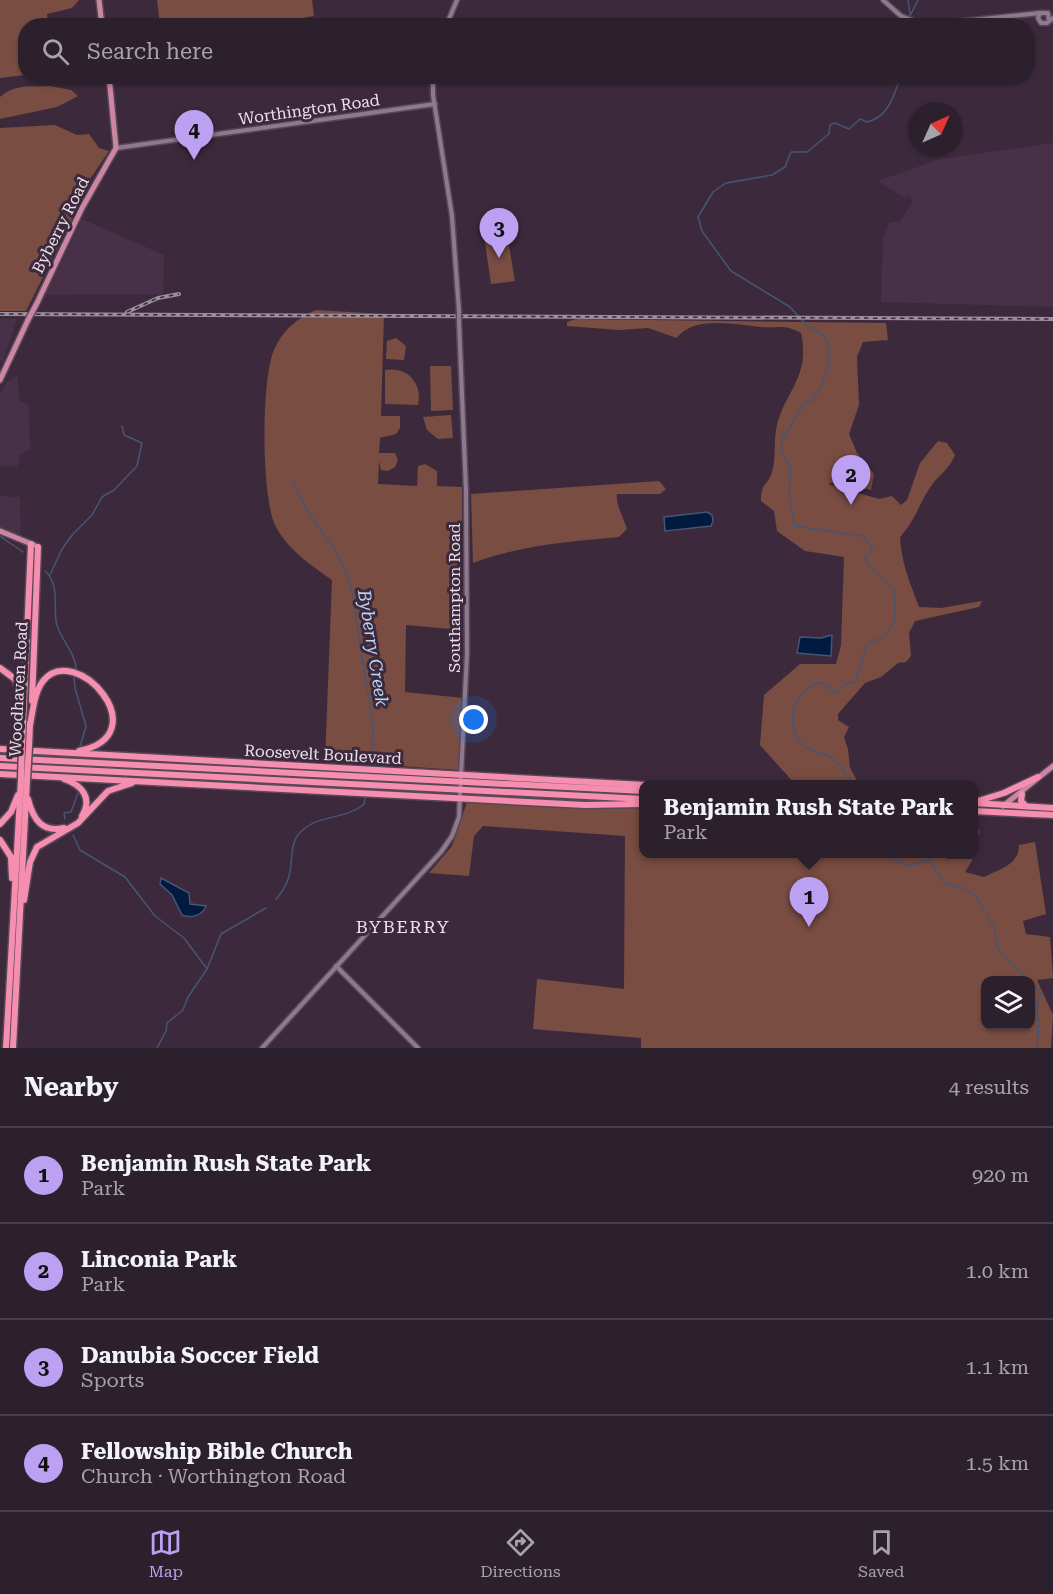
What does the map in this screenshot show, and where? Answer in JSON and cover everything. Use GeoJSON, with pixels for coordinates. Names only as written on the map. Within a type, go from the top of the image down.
{"type":"FeatureCollection","features":[{"type":"Feature","properties":{"kind":"highway","name":"Woodhaven Road"},"geometry":{"type":"LineString","coordinates":[[26,747],[23,715],[34,545]]}},
{"type":"Feature","properties":{"kind":"highway","name":"Woodhaven Road"},"geometry":{"type":"LineString","coordinates":[[13,1048],[24,779],[30,725],[34,545]]}},
{"type":"Feature","properties":{"kind":"highway"},"geometry":{"type":"LineString","coordinates":[[0,668],[9,673],[16,682],[23,715]]}},
{"type":"Feature","properties":{"kind":"highway"},"geometry":{"type":"LineString","coordinates":[[30,725],[37,693],[48,676],[66,671],[90,680],[108,701],[112,728],[107,738],[98,746],[71,753]]}},
{"type":"Feature","properties":{"kind":"highway","name":"Roosevelt Boulevard"},"geometry":{"type":"LineString","coordinates":[[0,749],[639,785]]}},
{"type":"Feature","properties":{"kind":"highway","name":"Roosevelt Boulevard"},"geometry":{"type":"LineString","coordinates":[[0,758],[639,791]]}},
{"type":"Feature","properties":{"kind":"highway","name":"Roosevelt Boulevard"},"geometry":{"type":"LineString","coordinates":[[0,766],[380,787],[585,805],[639,804]]}},
{"type":"Feature","properties":{"kind":"highway"},"geometry":{"type":"LineString","coordinates":[[344,768],[380,778]]}},
{"type":"Feature","properties":{"kind":"highway"},"geometry":{"type":"LineString","coordinates":[[76,770],[105,779]]}},
{"type":"Feature","properties":{"kind":"highway","name":"Roosevelt Boulevard"},"geometry":{"type":"LineString","coordinates":[[0,774],[349,792],[639,799]]}},
{"type":"Feature","properties":{"kind":"highway"},"geometry":{"type":"LineString","coordinates":[[24,789],[39,824],[53,830],[69,826],[84,813],[86,797],[76,784],[55,777]]}},
{"type":"Feature","properties":{"kind":"highway"},"geometry":{"type":"LineString","coordinates":[[978,801],[1004,793],[1038,777]]}},
{"type":"Feature","properties":{"kind":"highway"},"geometry":{"type":"LineString","coordinates":[[19,924],[30,862],[40,845],[78,823],[111,789],[121,785],[150,781]]}},
{"type":"Feature","properties":{"kind":"highway"},"geometry":{"type":"LineString","coordinates":[[349,792],[380,787]]}},
{"type":"Feature","properties":{"kind":"highway","name":"Woodhaven Road"},"geometry":{"type":"LineString","coordinates":[[6,1048],[13,897],[24,789]]}},
{"type":"Feature","properties":{"kind":"highway"},"geometry":{"type":"LineString","coordinates":[[0,824],[11,812],[24,789]]}},
{"type":"Feature","properties":{"kind":"highway"},"geometry":{"type":"LineString","coordinates":[[1022,794],[1021,801],[1027,806]]}},
{"type":"Feature","properties":{"kind":"highway"},"geometry":{"type":"LineString","coordinates":[[978,802],[1053,808]]}},
{"type":"Feature","properties":{"kind":"highway"},"geometry":{"type":"LineString","coordinates":[[978,811],[1053,815]]}},
{"type":"Feature","properties":{"kind":"highway"},"geometry":{"type":"LineString","coordinates":[[0,840],[11,857],[13,897]]}},
{"type":"Feature","properties":{"kind":"main road"},"geometry":{"type":"LineString","coordinates":[[99,0],[101,18]]}},
{"type":"Feature","properties":{"kind":"main road"},"geometry":{"type":"LineString","coordinates":[[110,84],[116,148]]}},
{"type":"Feature","properties":{"kind":"main road","name":"Byberry Road"},"geometry":{"type":"LineString","coordinates":[[0,380],[82,208],[116,148]]}},
{"type":"Feature","properties":{"kind":"main road"},"geometry":{"type":"LineString","coordinates":[[0,531],[34,545]]}},
{"type":"Feature","properties":{"kind":"main road"},"geometry":{"type":"LineString","coordinates":[[999,813],[1038,777],[1053,768]]}},
{"type":"Feature","properties":{"kind":"main road"},"geometry":{"type":"LineString","coordinates":[[1006,805],[1053,768]]}},
{"type":"Feature","properties":{"kind":"street"},"geometry":{"type":"LineString","coordinates":[[449,18],[457,0]]}},
{"type":"Feature","properties":{"kind":"street"},"geometry":{"type":"LineString","coordinates":[[883,0],[905,18]]}},
{"type":"Feature","properties":{"kind":"street"},"geometry":{"type":"LineString","coordinates":[[1035,19],[1044,24],[1051,20],[1047,12]]}},
{"type":"Feature","properties":{"kind":"street"},"geometry":{"type":"LineString","coordinates":[[1039,21],[1040,13]]}},
{"type":"Feature","properties":{"kind":"street"},"geometry":{"type":"LineString","coordinates":[[999,18],[1053,13]]}},
{"type":"Feature","properties":{"kind":"street"},"geometry":{"type":"LineString","coordinates":[[1026,15],[1032,18]]}},
{"type":"Feature","properties":{"kind":"street","name":"Southampton Road"},"geometry":{"type":"LineString","coordinates":[[262,1048],[444,849],[458,821],[462,783],[466,653],[466,514],[459,311],[452,216],[434,84]]}},
{"type":"Feature","properties":{"kind":"street","name":"Worthington Road"},"geometry":{"type":"LineString","coordinates":[[116,148],[435,104]]}},
{"type":"Feature","properties":{"kind":"street"},"geometry":{"type":"LineString","coordinates":[[336,966],[418,1048]]}},
{"type":"Feature","properties":{"kind":"shaded area"},"geometry":{"type":"Polygon","coordinates":[[[0,0],[79,0],[72,8],[47,14],[47,18],[18,18],[18,76],[0,78],[0,0]]]}},
{"type":"Feature","properties":{"kind":"shaded area"},"geometry":{"type":"Polygon","coordinates":[[[157,0],[312,0],[314,16],[303,18],[159,18],[157,0]]]}},
{"type":"Feature","properties":{"kind":"shaded area"},"geometry":{"type":"Polygon","coordinates":[[[50,86],[71,90],[78,96],[57,107],[0,119],[0,97],[6,93],[24,87],[50,86]]]}},
{"type":"Feature","properties":{"kind":"shaded area"},"geometry":{"type":"Polygon","coordinates":[[[55,125],[77,135],[89,134],[99,148],[109,151],[84,188],[69,225],[26,311],[0,311],[0,128],[55,125]]]}},
{"type":"Feature","properties":{"kind":"shaded area"},"geometry":{"type":"Polygon","coordinates":[[[1053,143],[1053,307],[881,302],[883,239],[890,222],[899,222],[913,203],[909,195],[905,198],[878,181],[940,159],[1053,143]]]}},
{"type":"Feature","properties":{"kind":"shaded area"},"geometry":{"type":"Polygon","coordinates":[[[82,219],[164,255],[163,294],[45,295],[82,219]]]}},
{"type":"Feature","properties":{"kind":"shaded area"},"geometry":{"type":"Polygon","coordinates":[[[507,234],[515,281],[491,284],[484,236],[507,234]]]}},
{"type":"Feature","properties":{"kind":"shaded area"},"geometry":{"type":"Polygon","coordinates":[[[316,310],[384,314],[381,416],[400,416],[400,428],[396,434],[380,438],[379,453],[395,453],[398,460],[395,467],[388,471],[381,470],[379,461],[378,484],[417,486],[418,466],[425,464],[437,471],[437,486],[462,487],[462,630],[406,625],[405,692],[463,698],[459,770],[325,761],[332,580],[294,550],[276,527],[268,492],[264,439],[267,386],[274,350],[281,337],[291,326],[316,310]]]}},
{"type":"Feature","properties":{"kind":"shaded area"},"geometry":{"type":"Polygon","coordinates":[[[0,319],[17,319],[3,361],[0,361],[0,319]]]}},
{"type":"Feature","properties":{"kind":"shaded area"},"geometry":{"type":"Polygon","coordinates":[[[576,319],[886,323],[888,340],[863,342],[857,357],[859,405],[849,434],[857,453],[874,474],[871,490],[837,481],[828,484],[879,499],[892,496],[901,505],[907,500],[920,463],[938,441],[947,443],[955,455],[949,466],[930,487],[911,523],[900,537],[903,557],[919,607],[941,608],[982,601],[979,607],[915,621],[909,633],[911,656],[906,662],[898,663],[881,677],[865,683],[838,714],[838,720],[849,727],[844,737],[850,768],[857,780],[791,780],[760,745],[764,695],[800,664],[836,664],[841,645],[844,557],[805,551],[777,531],[774,511],[761,501],[763,487],[773,467],[779,417],[795,385],[802,362],[801,333],[785,327],[716,323],[694,326],[677,338],[648,328],[619,330],[567,326],[567,322],[576,319]]]}},
{"type":"Feature","properties":{"kind":"shaded area"},"geometry":{"type":"Polygon","coordinates":[[[396,338],[406,346],[404,360],[386,359],[387,341],[396,338]]]}},
{"type":"Feature","properties":{"kind":"shaded area"},"geometry":{"type":"Polygon","coordinates":[[[430,366],[451,366],[453,410],[431,411],[430,366]]]}},
{"type":"Feature","properties":{"kind":"shaded area"},"geometry":{"type":"Polygon","coordinates":[[[385,370],[400,371],[412,378],[418,390],[418,405],[385,404],[385,370]]]}},
{"type":"Feature","properties":{"kind":"shaded area"},"geometry":{"type":"Polygon","coordinates":[[[17,375],[20,401],[29,405],[30,449],[20,455],[17,467],[0,466],[0,393],[6,383],[17,375]]]}},
{"type":"Feature","properties":{"kind":"shaded area"},"geometry":{"type":"Polygon","coordinates":[[[451,415],[453,438],[438,439],[427,430],[423,417],[451,415]]]}},
{"type":"Feature","properties":{"kind":"shaded area"},"geometry":{"type":"Polygon","coordinates":[[[659,481],[666,489],[660,494],[617,494],[618,507],[627,529],[619,537],[526,548],[473,563],[471,494],[659,481]]]}},
{"type":"Feature","properties":{"kind":"shaded area"},"geometry":{"type":"Polygon","coordinates":[[[0,496],[20,497],[21,539],[0,528],[0,496]]]}},
{"type":"Feature","properties":{"kind":"shaded area"},"geometry":{"type":"Polygon","coordinates":[[[467,802],[639,805],[639,858],[973,859],[965,872],[984,877],[1012,862],[1019,845],[1035,842],[1046,914],[1023,921],[1026,934],[1050,937],[1053,978],[1037,980],[1053,1015],[1051,1048],[641,1048],[641,1038],[533,1029],[537,979],[624,989],[625,836],[483,826],[474,836],[469,876],[429,873],[452,846],[467,802]]]}},
{"type":"Feature","properties":{"kind":"water"},"geometry":{"type":"Polygon","coordinates":[[[707,512],[712,515],[711,526],[665,531],[664,517],[707,512]]]}},
{"type":"Feature","properties":{"kind":"water"},"geometry":{"type":"Polygon","coordinates":[[[832,635],[831,656],[797,653],[800,637],[821,638],[832,635]]]}},
{"type":"Feature","properties":{"kind":"water"},"geometry":{"type":"Polygon","coordinates":[[[161,878],[189,893],[190,904],[206,906],[202,912],[189,917],[182,915],[172,895],[160,884],[161,878]]]}},
{"type":"Feature","properties":{"kind":"waterway"},"geometry":{"type":"LineString","coordinates":[[908,0],[910,14]]}},
{"type":"Feature","properties":{"kind":"waterway"},"geometry":{"type":"LineString","coordinates":[[910,16],[918,0]]}},
{"type":"Feature","properties":{"kind":"waterway"},"geometry":{"type":"LineString","coordinates":[[849,780],[833,759],[803,745],[793,728],[792,718],[797,700],[811,686],[820,682],[837,693],[845,684],[855,682],[867,644],[890,630],[895,617],[893,590],[871,568],[865,558],[867,553],[872,552],[872,547],[863,536],[795,526],[789,494],[791,469],[781,449],[782,440],[803,405],[812,400],[821,387],[828,368],[829,347],[824,335],[808,327],[790,307],[731,271],[702,231],[698,217],[713,192],[726,183],[772,175],[785,167],[791,152],[807,152],[829,134],[830,125],[835,123],[849,129],[860,119],[867,122],[875,119],[890,104],[898,84]]}},
{"type":"Feature","properties":{"kind":"waterway"},"geometry":{"type":"LineString","coordinates":[[50,575],[62,549],[92,515],[102,497],[114,490],[137,466],[142,443],[124,435],[122,426]]}},
{"type":"Feature","properties":{"kind":"waterway","name":"Byberry Creek"},"geometry":{"type":"LineString","coordinates":[[292,481],[306,509],[338,554],[351,586],[373,727],[371,764]]}},
{"type":"Feature","properties":{"kind":"waterway"},"geometry":{"type":"LineString","coordinates":[[0,536],[23,552]]}},
{"type":"Feature","properties":{"kind":"waterway"},"geometry":{"type":"LineString","coordinates":[[45,571],[54,588],[56,621],[75,661],[76,668]]}},
{"type":"Feature","properties":{"kind":"waterway"},"geometry":{"type":"LineString","coordinates":[[74,677],[86,726],[80,747]]}},
{"type":"Feature","properties":{"kind":"waterway"},"geometry":{"type":"LineString","coordinates":[[65,819],[64,813],[71,812],[78,793]]}},
{"type":"Feature","properties":{"kind":"waterway","name":"Byberry Creek"},"geometry":{"type":"LineString","coordinates":[[276,899],[287,881],[293,848],[298,835],[313,823],[356,809],[364,804],[365,798]]}},
{"type":"Feature","properties":{"kind":"waterway"},"geometry":{"type":"LineString","coordinates":[[73,835],[80,850],[125,877],[155,916],[184,938],[207,969]]}},
{"type":"Feature","properties":{"kind":"waterway"},"geometry":{"type":"LineString","coordinates":[[891,858],[908,866],[929,860],[945,884],[964,888],[977,897],[995,930],[997,948],[1025,976]]}},
{"type":"Feature","properties":{"kind":"waterway","name":"Byberry Creek"},"geometry":{"type":"LineString","coordinates":[[157,1048],[166,1031],[167,1023],[183,1010],[188,997],[207,969],[221,934],[266,908]]}},
{"type":"Feature","properties":{"kind":"waterway"},"geometry":{"type":"LineString","coordinates":[[1035,987],[1041,994],[1036,1008],[1039,1023],[1037,1048]]}},
{"type":"Feature","properties":{"kind":"railway"},"geometry":{"type":"LineString","coordinates":[[127,312],[158,298],[179,294]]}},
{"type":"Feature","properties":{"kind":"railway"},"geometry":{"type":"LineString","coordinates":[[0,314],[1053,319]]}},
{"type":"Feature","properties":{"kind":"place","name":"Fellowship Bible Church"},"geometry":{"type":"Point","coordinates":[194,160]}},
{"type":"Feature","properties":{"kind":"place","name":"Danubia Soccer Field"},"geometry":{"type":"Point","coordinates":[499,258]}},
{"type":"Feature","properties":{"kind":"place","name":"Linconia Park"},"geometry":{"type":"Point","coordinates":[851,505]}},
{"type":"Feature","properties":{"kind":"place","name":"Benjamin Rush State Park"},"geometry":{"type":"Point","coordinates":[809,927]}},
{"type":"Feature","properties":{"kind":"district","name":"BYBERRY"},"geometry":{"type":"Point","coordinates":[403,927]}}]}
